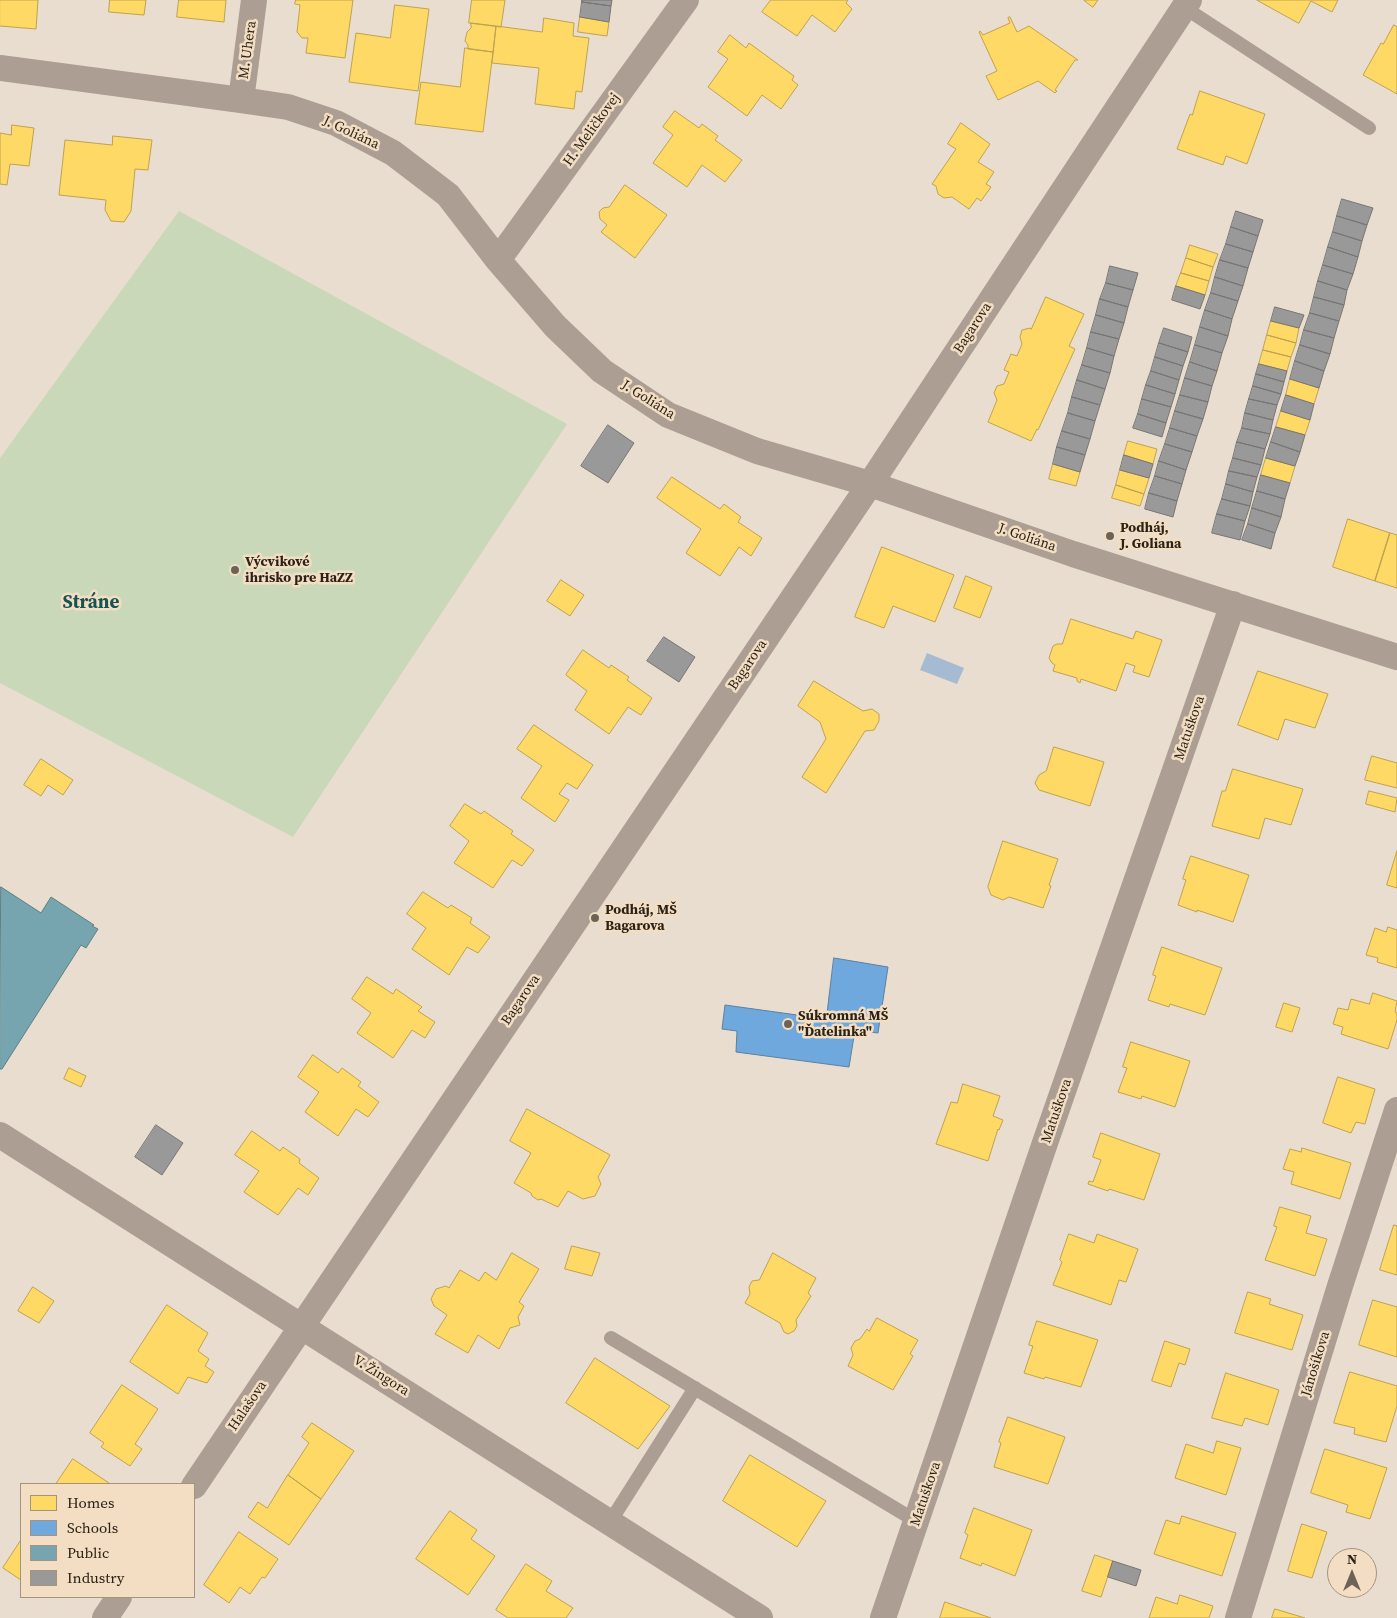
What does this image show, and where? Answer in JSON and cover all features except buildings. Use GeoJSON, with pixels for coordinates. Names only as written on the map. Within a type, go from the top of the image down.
{"type":"FeatureCollection","features":[{"type":"Feature","properties":{"kind":"street","name":"M. Uhera"},"geometry":{"type":"LineString","coordinates":[[241,100],[254,0]]}},
{"type":"Feature","properties":{"kind":"street","name":"H. Meličkovej"},"geometry":{"type":"LineString","coordinates":[[498,260],[686,0]]}},
{"type":"Feature","properties":{"kind":"street","name":"Bagarova"},"geometry":{"type":"LineString","coordinates":[[302,1326],[870,484],[1187,4]]}},
{"type":"Feature","properties":{"kind":"street","name":"J. Goliána"},"geometry":{"type":"LineString","coordinates":[[0,68],[288,107],[336,123],[393,153],[448,195],[498,260],[555,326],[602,371],[668,415],[757,451],[870,484],[1073,554],[1397,657]]}},
{"type":"Feature","properties":{"kind":"street","name":"Matuškova"},"geometry":{"type":"LineString","coordinates":[[883,1618],[1233,604]]}},
{"type":"Feature","properties":{"kind":"street","name":"Jánošíkova"},"geometry":{"type":"LineString","coordinates":[[1238,1618],[1337,1296],[1397,1110]]}},
{"type":"Feature","properties":{"kind":"street","name":"V. Žingora"},"geometry":{"type":"LineString","coordinates":[[0,1135],[760,1618]]}},
{"type":"Feature","properties":{"kind":"street","name":"Halašova"},"geometry":{"type":"LineString","coordinates":[[195,1485],[302,1326]]}},
{"type":"Feature","properties":{"kind":"street"},"geometry":{"type":"LineString","coordinates":[[104,1618],[118,1598]]}},
{"type":"Feature","properties":{"kind":"lane"},"geometry":{"type":"LineString","coordinates":[[1187,4],[1369,128]]}},
{"type":"Feature","properties":{"kind":"lane"},"geometry":{"type":"LineString","coordinates":[[612,1338],[916,1521]]}},
{"type":"Feature","properties":{"kind":"lane"},"geometry":{"type":"LineString","coordinates":[[610,1522],[695,1388]]}},
{"type":"Feature","properties":{"kind":"green space","name":"Výcvikové ihrisko pre HaZZ"},"geometry":{"type":"Polygon","coordinates":[[[179,211],[567,424],[293,837],[0,683],[0,458],[179,211]]]}},
{"type":"Feature","properties":{"kind":"water"},"geometry":{"type":"Polygon","coordinates":[[[927,653],[964,668],[957,684],[920,670],[927,653]]]}},
{"type":"Feature","properties":{"kind":"place","name":"Podháj, J. Goliana"},"geometry":{"type":"Point","coordinates":[1110,536]}},
{"type":"Feature","properties":{"kind":"place","name":"Výcvikové ihrisko pre HaZZ"},"geometry":{"type":"Point","coordinates":[235,570]}},
{"type":"Feature","properties":{"kind":"place","name":"Podháj, MŠ Bagarova"},"geometry":{"type":"Point","coordinates":[595,918]}},
{"type":"Feature","properties":{"kind":"place","name":"Súkromná MŠ \"Ďatelinka\""},"geometry":{"type":"Point","coordinates":[788,1024]}},
{"type":"Feature","properties":{"kind":"district","name":"Stráne"},"geometry":{"type":"Point","coordinates":[91,603]}}]}
